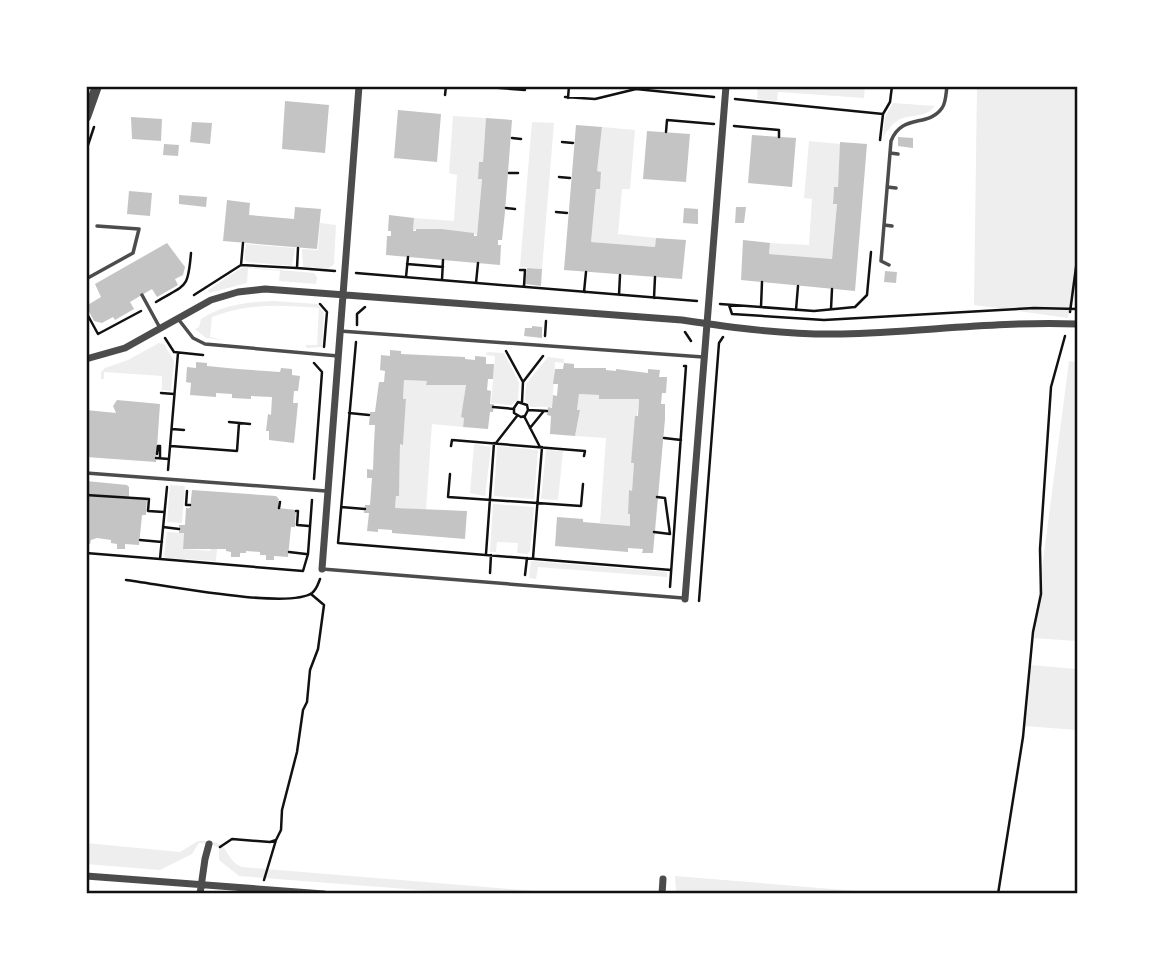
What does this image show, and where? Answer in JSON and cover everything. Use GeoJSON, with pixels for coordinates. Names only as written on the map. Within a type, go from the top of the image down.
{"type":"FeatureCollection","features":[{"type":"Feature","properties":{"kind":"street"},"geometry":{"type":"LineString","coordinates":[[86,117],[97,86]]}},
{"type":"Feature","properties":{"kind":"street"},"geometry":{"type":"LineString","coordinates":[[322,569],[359,86]]}},
{"type":"Feature","properties":{"kind":"street"},"geometry":{"type":"LineString","coordinates":[[685,599],[726,86]]}},
{"type":"Feature","properties":{"kind":"street"},"geometry":{"type":"LineString","coordinates":[[86,359],[116,352],[211,300],[238,292],[279,289],[682,320],[804,333],[842,334],[1073,324]]}},
{"type":"Feature","properties":{"kind":"street"},"geometry":{"type":"LineString","coordinates":[[200,894],[209,844]]}},
{"type":"Feature","properties":{"kind":"street"},"geometry":{"type":"LineString","coordinates":[[86,876],[324,894]]}},
{"type":"Feature","properties":{"kind":"street"},"geometry":{"type":"LineString","coordinates":[[662,894],[663,879]]}},
{"type":"Feature","properties":{"kind":"lane"},"geometry":{"type":"LineString","coordinates":[[889,265],[881,261],[894,132],[909,122],[934,116],[943,106],[947,86]]}},
{"type":"Feature","properties":{"kind":"lane"},"geometry":{"type":"LineString","coordinates":[[890,153],[898,154]]}},
{"type":"Feature","properties":{"kind":"lane"},"geometry":{"type":"LineString","coordinates":[[887,187],[896,188]]}},
{"type":"Feature","properties":{"kind":"lane"},"geometry":{"type":"LineString","coordinates":[[884,225],[892,226]]}},
{"type":"Feature","properties":{"kind":"lane"},"geometry":{"type":"LineString","coordinates":[[86,279],[133,253],[139,229],[97,226]]}},
{"type":"Feature","properties":{"kind":"lane"},"geometry":{"type":"LineString","coordinates":[[121,259],[126,267]]}},
{"type":"Feature","properties":{"kind":"lane"},"geometry":{"type":"LineString","coordinates":[[142,295],[160,328]]}},
{"type":"Feature","properties":{"kind":"lane"},"geometry":{"type":"LineString","coordinates":[[178,318],[193,338],[205,344],[338,356]]}},
{"type":"Feature","properties":{"kind":"lane"},"geometry":{"type":"LineString","coordinates":[[340,331],[703,357]]}},
{"type":"Feature","properties":{"kind":"lane"},"geometry":{"type":"LineString","coordinates":[[86,473],[328,491]]}},
{"type":"Feature","properties":{"kind":"lane"},"geometry":{"type":"LineString","coordinates":[[322,569],[685,599]]}},
{"type":"Feature","properties":{"kind":"path"},"geometry":{"type":"LineString","coordinates":[[445,95],[446,86]]}},
{"type":"Feature","properties":{"kind":"path"},"geometry":{"type":"LineString","coordinates":[[475,86],[525,90]]}},
{"type":"Feature","properties":{"kind":"path"},"geometry":{"type":"LineString","coordinates":[[569,86],[567,98],[595,99],[636,89],[883,114]]}},
{"type":"Feature","properties":{"kind":"path"},"geometry":{"type":"LineString","coordinates":[[880,142],[883,114],[890,102],[892,86]]}},
{"type":"Feature","properties":{"kind":"path"},"geometry":{"type":"LineString","coordinates":[[666,132],[667,120],[779,130],[779,137]]}},
{"type":"Feature","properties":{"kind":"path"},"geometry":{"type":"LineString","coordinates":[[512,138],[521,139]]}},
{"type":"Feature","properties":{"kind":"path"},"geometry":{"type":"LineString","coordinates":[[562,142],[573,143]]}},
{"type":"Feature","properties":{"kind":"path"},"geometry":{"type":"LineString","coordinates":[[509,173],[518,173]]}},
{"type":"Feature","properties":{"kind":"path"},"geometry":{"type":"LineString","coordinates":[[559,177],[570,178]]}},
{"type":"Feature","properties":{"kind":"path"},"geometry":{"type":"LineString","coordinates":[[506,208],[515,208]]}},
{"type":"Feature","properties":{"kind":"path"},"geometry":{"type":"LineString","coordinates":[[556,212],[567,213]]}},
{"type":"Feature","properties":{"kind":"path"},"geometry":{"type":"LineString","coordinates":[[243,243],[241,265],[335,271]]}},
{"type":"Feature","properties":{"kind":"path"},"geometry":{"type":"LineString","coordinates":[[297,268],[298,248]]}},
{"type":"Feature","properties":{"kind":"path"},"geometry":{"type":"LineString","coordinates":[[717,304],[796,310],[855,307],[867,295],[871,253]]}},
{"type":"Feature","properties":{"kind":"path"},"geometry":{"type":"LineString","coordinates":[[406,277],[408,257]]}},
{"type":"Feature","properties":{"kind":"path"},"geometry":{"type":"LineString","coordinates":[[442,280],[443,260]]}},
{"type":"Feature","properties":{"kind":"path"},"geometry":{"type":"LineString","coordinates":[[999,894],[1023,737],[1033,632],[1041,593],[1040,549],[1051,387],[1073,324],[1071,309],[1077,260]]}},
{"type":"Feature","properties":{"kind":"path"},"geometry":{"type":"LineString","coordinates":[[476,283],[478,263]]}},
{"type":"Feature","properties":{"kind":"path"},"geometry":{"type":"LineString","coordinates":[[407,264],[443,267]]}},
{"type":"Feature","properties":{"kind":"path"},"geometry":{"type":"LineString","coordinates":[[520,270],[525,270],[523,287]]}},
{"type":"Feature","properties":{"kind":"path"},"geometry":{"type":"LineString","coordinates":[[584,292],[586,272]]}},
{"type":"Feature","properties":{"kind":"path"},"geometry":{"type":"LineString","coordinates":[[355,273],[697,302]]}},
{"type":"Feature","properties":{"kind":"path"},"geometry":{"type":"LineString","coordinates":[[619,295],[620,275]]}},
{"type":"Feature","properties":{"kind":"path"},"geometry":{"type":"LineString","coordinates":[[654,298],[655,278]]}},
{"type":"Feature","properties":{"kind":"path"},"geometry":{"type":"LineString","coordinates":[[761,307],[762,282]]}},
{"type":"Feature","properties":{"kind":"path"},"geometry":{"type":"LineString","coordinates":[[796,310],[798,285]]}},
{"type":"Feature","properties":{"kind":"path"},"geometry":{"type":"LineString","coordinates":[[831,309],[832,289]]}},
{"type":"Feature","properties":{"kind":"path"},"geometry":{"type":"LineString","coordinates":[[86,544],[86,553],[303,571],[308,554],[327,312],[318,302]]}},
{"type":"Feature","properties":{"kind":"path"},"geometry":{"type":"LineString","coordinates":[[357,314],[367,305]]}},
{"type":"Feature","properties":{"kind":"path"},"geometry":{"type":"LineString","coordinates":[[729,305],[732,314],[824,320],[1034,308],[1077,309]]}},
{"type":"Feature","properties":{"kind":"path"},"geometry":{"type":"LineString","coordinates":[[681,331],[685,332],[691,341]]}},
{"type":"Feature","properties":{"kind":"path"},"geometry":{"type":"LineString","coordinates":[[164,337],[174,352],[205,355]]}},
{"type":"Feature","properties":{"kind":"path"},"geometry":{"type":"LineString","coordinates":[[356,340],[338,543],[671,570]]}},
{"type":"Feature","properties":{"kind":"path"},"geometry":{"type":"LineString","coordinates":[[699,601],[719,343]]}},
{"type":"Feature","properties":{"kind":"path"},"geometry":{"type":"LineString","coordinates":[[506,351],[523,382],[522,402]]}},
{"type":"Feature","properties":{"kind":"path"},"geometry":{"type":"LineString","coordinates":[[160,559],[178,353]]}},
{"type":"Feature","properties":{"kind":"path"},"geometry":{"type":"LineString","coordinates":[[523,382],[544,354]]}},
{"type":"Feature","properties":{"kind":"path"},"geometry":{"type":"LineString","coordinates":[[314,363],[322,372]]}},
{"type":"Feature","properties":{"kind":"path"},"geometry":{"type":"LineString","coordinates":[[670,588],[672,534],[687,366],[674,365]]}},
{"type":"Feature","properties":{"kind":"path"},"geometry":{"type":"LineString","coordinates":[[162,393],[174,394]]}},
{"type":"Feature","properties":{"kind":"path"},"geometry":{"type":"LineString","coordinates":[[517,416],[514,409],[516,404],[522,402]]}},
{"type":"Feature","properties":{"kind":"path"},"geometry":{"type":"LineString","coordinates":[[522,402],[527,405],[528,410]]}},
{"type":"Feature","properties":{"kind":"path"},"geometry":{"type":"LineString","coordinates":[[494,407],[514,409]]}},
{"type":"Feature","properties":{"kind":"path"},"geometry":{"type":"LineString","coordinates":[[528,410],[545,411],[530,428]]}},
{"type":"Feature","properties":{"kind":"path"},"geometry":{"type":"LineString","coordinates":[[524,416],[528,410]]}},
{"type":"Feature","properties":{"kind":"path"},"geometry":{"type":"LineString","coordinates":[[349,413],[369,415]]}},
{"type":"Feature","properties":{"kind":"path"},"geometry":{"type":"LineString","coordinates":[[517,416],[524,416]]}},
{"type":"Feature","properties":{"kind":"path"},"geometry":{"type":"LineString","coordinates":[[486,555],[495,443],[517,416]]}},
{"type":"Feature","properties":{"kind":"path"},"geometry":{"type":"LineString","coordinates":[[524,416],[541,447],[533,558]]}},
{"type":"Feature","properties":{"kind":"path"},"geometry":{"type":"LineString","coordinates":[[229,422],[250,424]]}},
{"type":"Feature","properties":{"kind":"path"},"geometry":{"type":"LineString","coordinates":[[171,446],[237,451],[239,423]]}},
{"type":"Feature","properties":{"kind":"path"},"geometry":{"type":"LineString","coordinates":[[172,429],[184,430]]}},
{"type":"Feature","properties":{"kind":"path"},"geometry":{"type":"LineString","coordinates":[[664,439],[681,440]]}},
{"type":"Feature","properties":{"kind":"path"},"geometry":{"type":"LineString","coordinates":[[451,446],[452,440],[495,443],[584,451],[584,456]]}},
{"type":"Feature","properties":{"kind":"path"},"geometry":{"type":"LineString","coordinates":[[157,457],[169,459]]}},
{"type":"Feature","properties":{"kind":"path"},"geometry":{"type":"LineString","coordinates":[[450,474],[448,497],[581,506],[583,484]]}},
{"type":"Feature","properties":{"kind":"path"},"geometry":{"type":"LineString","coordinates":[[187,481],[189,506]]}},
{"type":"Feature","properties":{"kind":"path"},"geometry":{"type":"LineString","coordinates":[[132,490],[132,497]]}},
{"type":"Feature","properties":{"kind":"path"},"geometry":{"type":"LineString","coordinates":[[86,495],[149,499],[148,511],[164,512]]}},
{"type":"Feature","properties":{"kind":"path"},"geometry":{"type":"LineString","coordinates":[[657,497],[676,499]]}},
{"type":"Feature","properties":{"kind":"path"},"geometry":{"type":"LineString","coordinates":[[665,498],[672,534]]}},
{"type":"Feature","properties":{"kind":"path"},"geometry":{"type":"LineString","coordinates":[[279,508],[280,502]]}},
{"type":"Feature","properties":{"kind":"path"},"geometry":{"type":"LineString","coordinates":[[341,507],[365,509]]}},
{"type":"Feature","properties":{"kind":"path"},"geometry":{"type":"LineString","coordinates":[[296,511],[297,525],[310,526]]}},
{"type":"Feature","properties":{"kind":"path"},"geometry":{"type":"LineString","coordinates":[[163,527],[179,529]]}},
{"type":"Feature","properties":{"kind":"path"},"geometry":{"type":"LineString","coordinates":[[654,532],[672,534]]}},
{"type":"Feature","properties":{"kind":"path"},"geometry":{"type":"LineString","coordinates":[[140,540],[162,542]]}},
{"type":"Feature","properties":{"kind":"path"},"geometry":{"type":"LineString","coordinates":[[121,549],[121,556]]}},
{"type":"Feature","properties":{"kind":"path"},"geometry":{"type":"LineString","coordinates":[[289,552],[308,554]]}},
{"type":"Feature","properties":{"kind":"path"},"geometry":{"type":"LineString","coordinates":[[489,582],[492,555]]}},
{"type":"Feature","properties":{"kind":"path"},"geometry":{"type":"LineString","coordinates":[[234,565],[235,557]]}},
{"type":"Feature","properties":{"kind":"path"},"geometry":{"type":"LineString","coordinates":[[525,577],[527,558]]}},
{"type":"Feature","properties":{"kind":"path"},"geometry":{"type":"LineString","coordinates":[[269,568],[270,560]]}},
{"type":"Feature","properties":{"kind":"path"},"geometry":{"type":"LineString","coordinates":[[126,580],[283,600],[311,593],[317,586],[322,569]]}},
{"type":"Feature","properties":{"kind":"path"},"geometry":{"type":"LineString","coordinates":[[263,880],[281,830],[282,810],[307,702],[310,670],[318,649],[324,605],[311,593]]}},
{"type":"Feature","properties":{"kind":"path"},"geometry":{"type":"LineString","coordinates":[[218,849],[232,839],[258,842],[276,840]]}},
{"type":"Feature","properties":{"kind":"shaded area"},"geometry":{"type":"Polygon","coordinates":[[[758,86],[865,86],[864,98],[778,92],[777,101],[757,99],[758,86]]]}},
{"type":"Feature","properties":{"kind":"shaded area"},"geometry":{"type":"Polygon","coordinates":[[[977,86],[1077,86],[1077,259],[1068,318],[974,305],[977,86]]]}},
{"type":"Feature","properties":{"kind":"shaded area"},"geometry":{"type":"Polygon","coordinates":[[[893,103],[935,106],[923,114],[897,121],[883,138],[885,117],[893,103]]]}},
{"type":"Feature","properties":{"kind":"shaded area"},"geometry":{"type":"Polygon","coordinates":[[[453,116],[486,118],[483,162],[479,162],[478,179],[482,179],[477,236],[474,233],[413,231],[414,218],[454,221],[457,175],[449,173],[453,116]]]}},
{"type":"Feature","properties":{"kind":"shaded area"},"geometry":{"type":"Polygon","coordinates":[[[532,122],[554,123],[542,269],[520,267],[532,122]]]}},
{"type":"Feature","properties":{"kind":"shaded area"},"geometry":{"type":"Polygon","coordinates":[[[602,127],[635,130],[630,189],[622,189],[618,234],[656,238],[655,247],[591,242],[596,189],[600,188],[601,172],[597,171],[602,127]]]}},
{"type":"Feature","properties":{"kind":"shaded area"},"geometry":{"type":"Polygon","coordinates":[[[809,141],[840,144],[838,187],[834,187],[833,203],[837,204],[832,259],[769,254],[770,243],[809,245],[812,199],[804,198],[809,141]]]}},
{"type":"Feature","properties":{"kind":"shaded area"},"geometry":{"type":"Polygon","coordinates":[[[320,223],[336,225],[334,264],[328,269],[303,267],[302,249],[318,250],[320,223]]]}},
{"type":"Feature","properties":{"kind":"shaded area"},"geometry":{"type":"Polygon","coordinates":[[[246,244],[295,248],[292,266],[247,262],[244,259],[246,244]]]}},
{"type":"Feature","properties":{"kind":"shaded area"},"geometry":{"type":"Polygon","coordinates":[[[247,267],[314,273],[317,277],[316,284],[279,281],[280,271],[248,268],[247,283],[209,293],[208,290],[241,268],[247,267]]]}},
{"type":"Feature","properties":{"kind":"shaded area"},"geometry":{"type":"Polygon","coordinates":[[[273,301],[317,304],[324,313],[322,347],[307,348],[305,345],[317,345],[319,308],[252,307],[225,312],[212,317],[210,337],[223,340],[206,338],[195,329],[199,327],[201,319],[218,310],[245,303],[273,301]]]}},
{"type":"Feature","properties":{"kind":"shaded area"},"geometry":{"type":"Polygon","coordinates":[[[159,343],[164,344],[174,361],[171,391],[162,390],[162,376],[104,372],[104,379],[101,379],[101,372],[105,368],[128,360],[159,343]]]}},
{"type":"Feature","properties":{"kind":"shaded area"},"geometry":{"type":"Polygon","coordinates":[[[487,352],[504,353],[519,383],[518,400],[511,405],[491,403],[495,356],[486,355],[487,352]]]}},
{"type":"Feature","properties":{"kind":"shaded area"},"geometry":{"type":"Polygon","coordinates":[[[548,357],[564,359],[564,363],[555,362],[552,407],[531,407],[525,400],[526,384],[548,357]]]}},
{"type":"Feature","properties":{"kind":"shaded area"},"geometry":{"type":"Polygon","coordinates":[[[1069,361],[1077,362],[1077,641],[1033,638],[1069,361]]]}},
{"type":"Feature","properties":{"kind":"shaded area"},"geometry":{"type":"Polygon","coordinates":[[[404,380],[427,381],[427,385],[466,385],[461,417],[464,418],[463,427],[432,424],[426,510],[395,508],[396,496],[399,495],[400,444],[403,444],[406,400],[403,399],[404,380]]]}},
{"type":"Feature","properties":{"kind":"shaded area"},"geometry":{"type":"Polygon","coordinates":[[[579,394],[599,395],[600,399],[639,399],[631,462],[634,463],[632,491],[629,491],[630,526],[600,523],[606,438],[575,436],[580,411],[577,410],[579,394]]]}},
{"type":"Feature","properties":{"kind":"shaded area"},"geometry":{"type":"Polygon","coordinates":[[[474,444],[491,447],[485,496],[470,493],[474,444]]]}},
{"type":"Feature","properties":{"kind":"shaded area"},"geometry":{"type":"Polygon","coordinates":[[[497,446],[538,450],[534,499],[494,496],[497,446]]]}},
{"type":"Feature","properties":{"kind":"shaded area"},"geometry":{"type":"Polygon","coordinates":[[[546,450],[563,451],[558,500],[541,499],[546,450]]]}},
{"type":"Feature","properties":{"kind":"shaded area"},"geometry":{"type":"Polygon","coordinates":[[[170,485],[185,486],[182,523],[167,522],[170,485]]]}},
{"type":"Feature","properties":{"kind":"shaded area"},"geometry":{"type":"Polygon","coordinates":[[[493,504],[534,507],[530,551],[527,554],[517,553],[518,543],[497,542],[496,552],[490,552],[493,504]]]}},
{"type":"Feature","properties":{"kind":"shaded area"},"geometry":{"type":"Polygon","coordinates":[[[167,532],[184,533],[183,549],[217,549],[216,561],[166,558],[167,532]]]}},
{"type":"Feature","properties":{"kind":"shaded area"},"geometry":{"type":"Polygon","coordinates":[[[531,561],[667,572],[667,577],[538,567],[536,579],[529,578],[531,561]]]}},
{"type":"Feature","properties":{"kind":"shaded area"},"geometry":{"type":"Polygon","coordinates":[[[1030,665],[1077,669],[1077,730],[1025,726],[1030,665]]]}},
{"type":"Feature","properties":{"kind":"shaded area"},"geometry":{"type":"Polygon","coordinates":[[[198,841],[217,843],[242,867],[572,894],[471,894],[239,876],[219,860],[219,848],[199,843],[192,854],[160,870],[86,864],[86,843],[180,852],[198,841]]]}},
{"type":"Feature","properties":{"kind":"shaded area"},"geometry":{"type":"Polygon","coordinates":[[[675,876],[893,894],[680,894],[676,891],[675,876]]]}},
{"type":"Feature","properties":{"kind":"building"},"geometry":{"type":"Polygon","coordinates":[[[285,101],[329,105],[325,153],[282,149],[285,101]]]}},
{"type":"Feature","properties":{"kind":"building"},"geometry":{"type":"Polygon","coordinates":[[[398,110],[441,114],[437,162],[394,158],[398,110]]]}},
{"type":"Feature","properties":{"kind":"building"},"geometry":{"type":"Polygon","coordinates":[[[131,117],[162,119],[161,141],[132,139],[131,117]]]}},
{"type":"Feature","properties":{"kind":"building"},"geometry":{"type":"Polygon","coordinates":[[[486,118],[512,120],[502,240],[498,240],[498,245],[501,245],[500,265],[386,255],[387,236],[391,236],[391,231],[388,231],[389,215],[414,218],[413,231],[441,229],[474,233],[474,236],[477,236],[482,179],[478,179],[479,162],[483,162],[486,118]]]}},
{"type":"Feature","properties":{"kind":"building"},"geometry":{"type":"Polygon","coordinates":[[[192,122],[212,123],[210,144],[190,142],[192,122]]]}},
{"type":"Feature","properties":{"kind":"building"},"geometry":{"type":"Polygon","coordinates":[[[576,125],[602,127],[597,171],[601,172],[600,189],[596,189],[591,242],[655,247],[656,238],[686,240],[682,279],[564,270],[576,125]]]}},
{"type":"Feature","properties":{"kind":"building"},"geometry":{"type":"Polygon","coordinates":[[[647,131],[690,134],[686,182],[643,179],[647,131]]]}},
{"type":"Feature","properties":{"kind":"building"},"geometry":{"type":"Polygon","coordinates":[[[752,135],[796,138],[792,187],[748,183],[752,135]]]}},
{"type":"Feature","properties":{"kind":"building"},"geometry":{"type":"Polygon","coordinates":[[[898,137],[913,138],[913,148],[898,146],[898,137]]]}},
{"type":"Feature","properties":{"kind":"building"},"geometry":{"type":"Polygon","coordinates":[[[840,142],[867,144],[855,291],[741,280],[743,240],[770,243],[769,254],[832,259],[837,204],[833,204],[834,187],[838,187],[840,142]]]}},
{"type":"Feature","properties":{"kind":"building"},"geometry":{"type":"Polygon","coordinates":[[[164,144],[179,145],[178,156],[163,155],[164,144]]]}},
{"type":"Feature","properties":{"kind":"building"},"geometry":{"type":"Polygon","coordinates":[[[129,191],[152,193],[150,216],[127,214],[129,191]]]}},
{"type":"Feature","properties":{"kind":"building"},"geometry":{"type":"Polygon","coordinates":[[[179,195],[207,197],[206,207],[179,204],[179,195]]]}},
{"type":"Feature","properties":{"kind":"building"},"geometry":{"type":"Polygon","coordinates":[[[227,200],[250,203],[249,215],[294,219],[295,207],[321,209],[317,249],[223,241],[227,200]]]}},
{"type":"Feature","properties":{"kind":"building"},"geometry":{"type":"Polygon","coordinates":[[[736,207],[746,207],[744,223],[735,223],[736,207]]]}},
{"type":"Feature","properties":{"kind":"building"},"geometry":{"type":"Polygon","coordinates":[[[684,208],[698,209],[698,224],[683,223],[684,208]]]}},
{"type":"Feature","properties":{"kind":"building"},"geometry":{"type":"Polygon","coordinates":[[[167,243],[185,267],[183,275],[175,279],[178,285],[157,297],[152,289],[130,302],[134,309],[115,320],[113,317],[102,323],[94,321],[86,306],[101,297],[95,284],[167,243]]]}},
{"type":"Feature","properties":{"kind":"building"},"geometry":{"type":"Polygon","coordinates":[[[527,268],[542,269],[541,286],[525,284],[527,268]]]}},
{"type":"Feature","properties":{"kind":"building"},"geometry":{"type":"Polygon","coordinates":[[[885,271],[897,272],[896,283],[884,282],[885,271]]]}},
{"type":"Feature","properties":{"kind":"building"},"geometry":{"type":"Polygon","coordinates":[[[542,327],[542,338],[524,336],[525,328],[542,327]]]}},
{"type":"Feature","properties":{"kind":"building"},"geometry":{"type":"Polygon","coordinates":[[[390,350],[401,351],[401,354],[465,357],[475,360],[475,356],[486,357],[486,364],[494,364],[493,379],[488,379],[490,404],[494,404],[488,429],[463,427],[464,418],[461,417],[466,385],[426,385],[427,381],[404,380],[403,399],[406,399],[403,445],[400,444],[399,496],[396,496],[395,508],[467,511],[465,539],[392,533],[392,530],[367,531],[369,513],[364,513],[365,505],[370,505],[372,478],[367,478],[367,469],[373,470],[375,425],[369,425],[370,412],[375,412],[379,382],[384,382],[385,371],[380,370],[381,355],[390,356],[390,350]]]}},
{"type":"Feature","properties":{"kind":"building"},"geometry":{"type":"Polygon","coordinates":[[[196,362],[207,363],[207,366],[238,369],[280,372],[281,368],[292,369],[292,375],[300,376],[298,391],[294,391],[293,403],[298,403],[294,443],[269,440],[269,431],[266,431],[268,414],[271,415],[272,397],[232,398],[232,394],[216,393],[216,397],[190,395],[191,383],[186,382],[187,367],[196,368],[196,362]]]}},
{"type":"Feature","properties":{"kind":"building"},"geometry":{"type":"Polygon","coordinates":[[[564,363],[574,364],[574,368],[606,368],[648,373],[648,369],[660,370],[659,377],[667,377],[666,393],[662,393],[661,404],[665,404],[665,419],[653,553],[642,553],[643,549],[628,548],[628,552],[555,546],[557,517],[630,526],[629,490],[632,491],[634,463],[631,463],[639,399],[599,399],[599,395],[579,394],[577,410],[580,410],[575,436],[550,434],[551,416],[547,415],[548,407],[552,408],[553,395],[557,396],[558,384],[553,384],[555,369],[563,369],[564,363]]]}},
{"type":"Feature","properties":{"kind":"building"},"geometry":{"type":"Polygon","coordinates":[[[117,400],[160,404],[156,462],[86,457],[86,410],[116,413],[113,406],[117,400]]]}},
{"type":"Feature","properties":{"kind":"building"},"geometry":{"type":"Polygon","coordinates":[[[86,481],[127,485],[129,497],[147,498],[139,545],[125,544],[125,549],[117,549],[117,544],[111,543],[111,540],[97,538],[86,544],[86,481]]]}},
{"type":"Feature","properties":{"kind":"building"},"geometry":{"type":"Polygon","coordinates":[[[192,490],[276,496],[279,499],[278,508],[296,510],[288,557],[274,556],[274,560],[266,560],[266,555],[260,555],[260,552],[246,551],[240,553],[240,557],[231,557],[231,552],[226,549],[183,549],[184,533],[179,533],[179,525],[185,525],[186,508],[190,508],[192,490]]]}}]}
